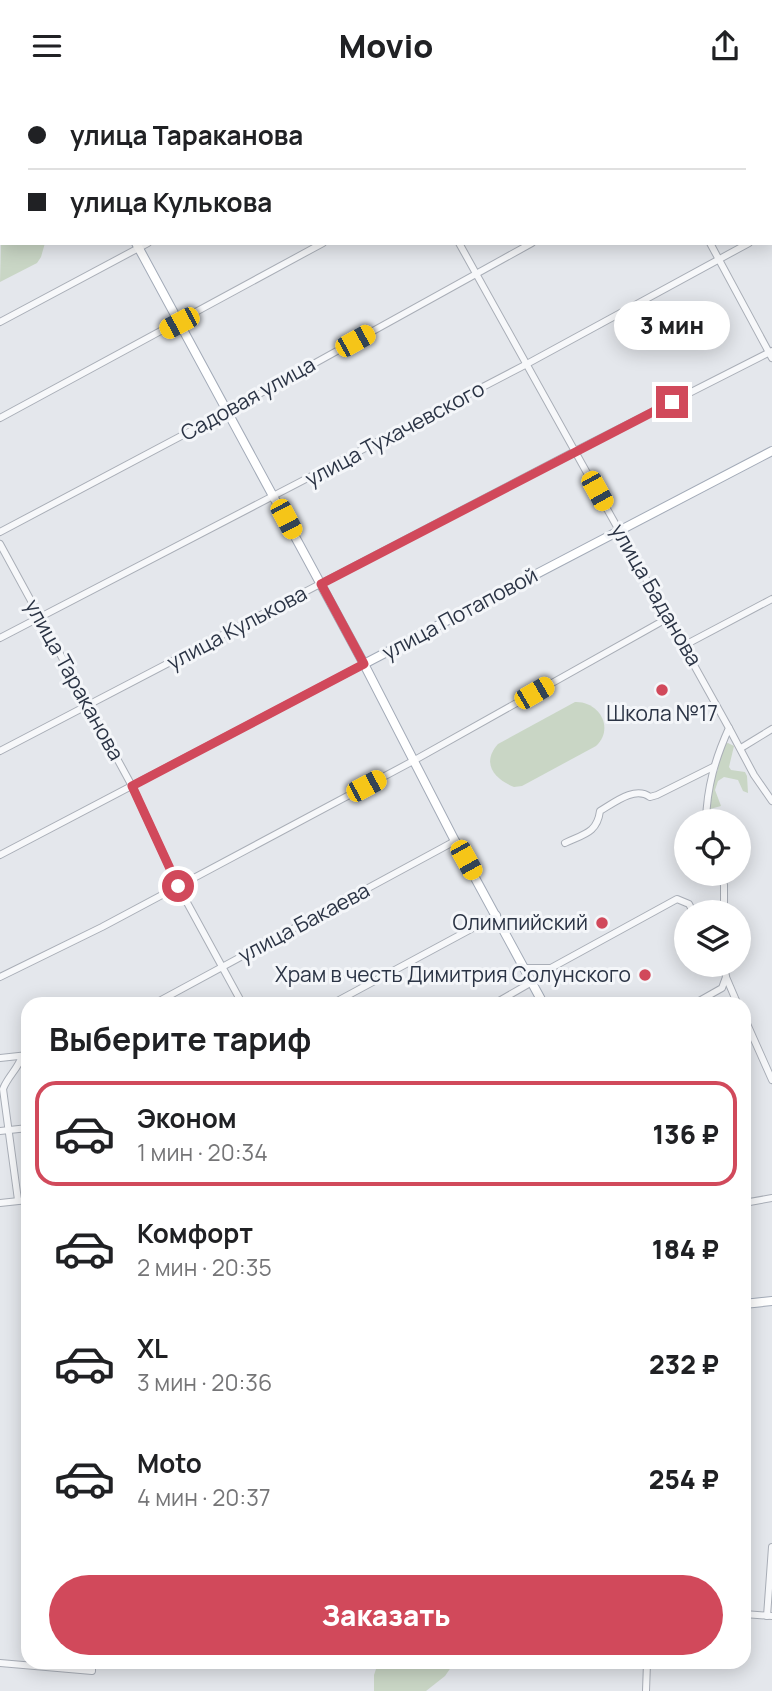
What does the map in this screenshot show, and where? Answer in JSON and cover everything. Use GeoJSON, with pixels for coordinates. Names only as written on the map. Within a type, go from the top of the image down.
{"type":"FeatureCollection","features":[{"type":"Feature","properties":{"kind":"main road"},"geometry":{"type":"LineString","coordinates":[[137,246],[364,664],[455,841],[540,997]]}},
{"type":"Feature","properties":{"kind":"main road","name":"улица Потаповой"},"geometry":{"type":"LineString","coordinates":[[364,664],[772,451]]}},
{"type":"Feature","properties":{"kind":"main road"},"geometry":{"type":"LineString","coordinates":[[751,1303],[772,1301]]}},
{"type":"Feature","properties":{"kind":"street"},"geometry":{"type":"LineString","coordinates":[[0,418],[319,245]]}},
{"type":"Feature","properties":{"kind":"street","name":"улица Баданова"},"geometry":{"type":"LineString","coordinates":[[460,245],[618,531],[685,645],[754,775],[772,801]]}},
{"type":"Feature","properties":{"kind":"street","name":"Садовая улица"},"geometry":{"type":"LineString","coordinates":[[0,532],[228,411],[528,245]]}},
{"type":"Feature","properties":{"kind":"street"},"geometry":{"type":"LineString","coordinates":[[711,245],[771,354]]}},
{"type":"Feature","properties":{"kind":"street","name":"улица Тухачевского"},"geometry":{"type":"LineString","coordinates":[[0,638],[525,365],[745,245]]}},
{"type":"Feature","properties":{"kind":"street"},"geometry":{"type":"LineString","coordinates":[[0,321],[137,246]]}},
{"type":"Feature","properties":{"kind":"street","name":"улица Кулькова"},"geometry":{"type":"LineString","coordinates":[[0,751],[575,451],[771,354]]}},
{"type":"Feature","properties":{"kind":"street","name":"улица Тараканова"},"geometry":{"type":"LineString","coordinates":[[0,544],[132,786],[178,886],[239,997]]}},
{"type":"Feature","properties":{"kind":"street"},"geometry":{"type":"LineString","coordinates":[[685,645],[772,599]]}},
{"type":"Feature","properties":{"kind":"street"},"geometry":{"type":"LineString","coordinates":[[0,977],[413,761],[668,618]]}},
{"type":"Feature","properties":{"kind":"street","name":"улица Потаповой"},"geometry":{"type":"LineString","coordinates":[[0,855],[364,664]]}},
{"type":"Feature","properties":{"kind":"street"},"geometry":{"type":"LineString","coordinates":[[706,809],[713,767],[729,728]]}},
{"type":"Feature","properties":{"kind":"street"},"geometry":{"type":"LineString","coordinates":[[741,748],[772,729]]}},
{"type":"Feature","properties":{"kind":"street"},"geometry":{"type":"LineString","coordinates":[[565,843],[594,829],[598,824],[600,811],[611,804],[636,792],[643,792],[650,797],[657,795],[713,767]]}},
{"type":"Feature","properties":{"kind":"street","name":"улица Бакаева"},"geometry":{"type":"LineString","coordinates":[[167,997],[455,841]]}},
{"type":"Feature","properties":{"kind":"street"},"geometry":{"type":"LineString","coordinates":[[525,968],[551,968],[674,901]]}},
{"type":"Feature","properties":{"kind":"street"},"geometry":{"type":"LineString","coordinates":[[345,997],[497,915]]}},
{"type":"Feature","properties":{"kind":"street"},"geometry":{"type":"LineString","coordinates":[[706,997],[722,988],[726,977]]}},
{"type":"Feature","properties":{"kind":"street"},"geometry":{"type":"LineString","coordinates":[[726,977],[735,997]]}},
{"type":"Feature","properties":{"kind":"street"},"geometry":{"type":"LineString","coordinates":[[506,997],[532,982]]}},
{"type":"Feature","properties":{"kind":"street"},"geometry":{"type":"LineString","coordinates":[[751,1033],[772,1080]]}},
{"type":"Feature","properties":{"kind":"street"},"geometry":{"type":"LineString","coordinates":[[0,1058],[21,1056]]}},
{"type":"Feature","properties":{"kind":"street"},"geometry":{"type":"LineString","coordinates":[[18,1201],[4,1131],[3,1089],[21,1063]]}},
{"type":"Feature","properties":{"kind":"street"},"geometry":{"type":"LineString","coordinates":[[751,1202],[772,1198]]}},
{"type":"Feature","properties":{"kind":"street"},"geometry":{"type":"LineString","coordinates":[[0,1203],[21,1201]]}},
{"type":"Feature","properties":{"kind":"street"},"geometry":{"type":"LineString","coordinates":[[751,1615],[770,1616],[772,1547]]}},
{"type":"Feature","properties":{"kind":"street"},"geometry":{"type":"LineString","coordinates":[[0,1663],[21,1665]]}},
{"type":"Feature","properties":{"kind":"street"},"geometry":{"type":"LineString","coordinates":[[69,1669],[92,1669]]}},
{"type":"Feature","properties":{"kind":"street"},"geometry":{"type":"LineString","coordinates":[[646,1688],[647,1669]]}},
{"type":"Feature","properties":{"kind":"green space"},"geometry":{"type":"Polygon","coordinates":[[[1,245],[44,245],[37,263],[0,282],[1,245]]]}},
{"type":"Feature","properties":{"kind":"green space"},"geometry":{"type":"Polygon","coordinates":[[[575,702],[591,706],[602,717],[604,731],[596,746],[522,786],[514,787],[496,775],[490,764],[498,744],[575,702]]]}},
{"type":"Feature","properties":{"kind":"green space"},"geometry":{"type":"Polygon","coordinates":[[[724,744],[734,746],[729,767],[731,770],[745,772],[748,793],[743,791],[738,780],[724,777],[718,781],[715,790],[721,806],[710,809],[711,784],[718,770],[724,744]]]}},
{"type":"Feature","properties":{"kind":"green space"},"geometry":{"type":"Polygon","coordinates":[[[376,1669],[450,1669],[426,1691],[374,1691],[376,1669]]]}},
{"type":"Feature","properties":{"kind":"place","name":"Школа №17"},"geometry":{"type":"Point","coordinates":[662,690]}},
{"type":"Feature","properties":{"kind":"place","name":"Олимпийский"},"geometry":{"type":"Point","coordinates":[602,923]}},
{"type":"Feature","properties":{"kind":"place","name":"Храм в честь Димитрия Солунского"},"geometry":{"type":"Point","coordinates":[645,975]}},
{"type":"Feature","properties":{"kind":"route"},"geometry":{"type":"LineString","coordinates":[[178,886],[132,786],[364,664],[321,584],[672,402]]}}]}
